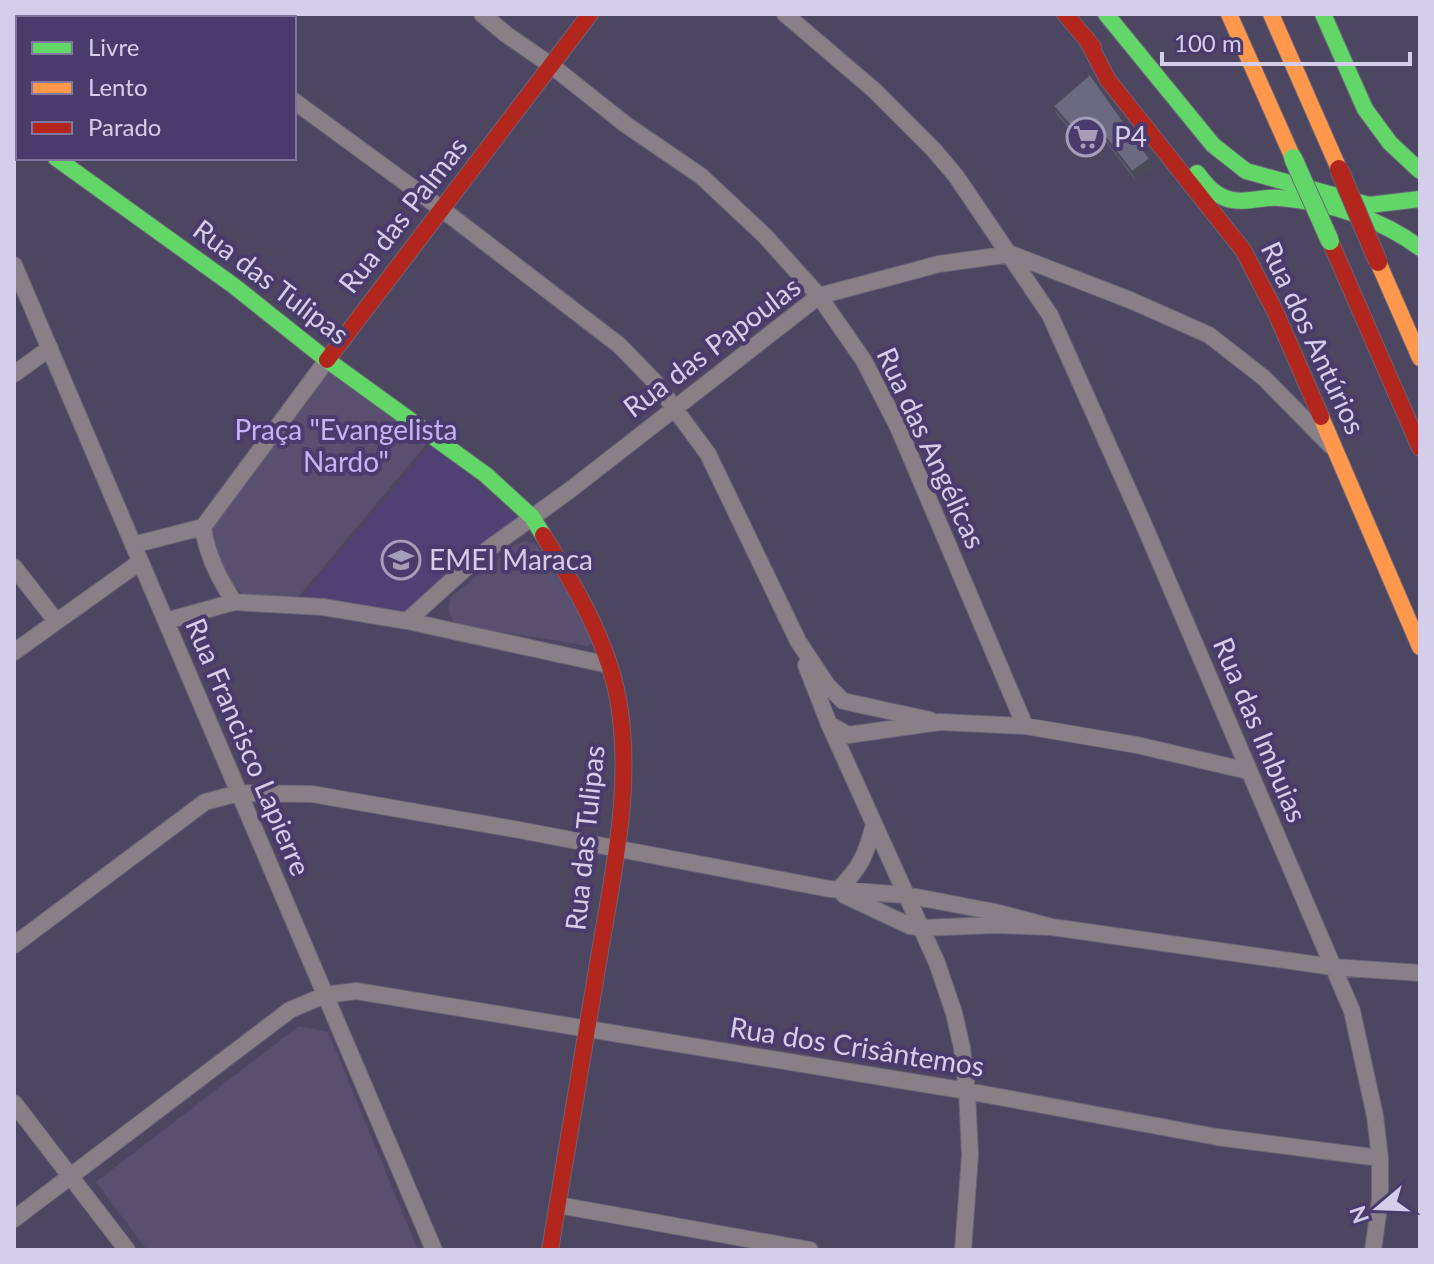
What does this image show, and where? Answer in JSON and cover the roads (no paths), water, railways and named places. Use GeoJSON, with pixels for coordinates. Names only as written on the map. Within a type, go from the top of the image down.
{"type":"FeatureCollection","features":[{"type":"Feature","properties":{"kind":"main road","name":"Rua das Palmas"},"geometry":{"type":"LineString","coordinates":[[327,360],[590,14]]}},
{"type":"Feature","properties":{"kind":"main road"},"geometry":{"type":"LineString","coordinates":[[1065,14],[1200,177],[1222,197],[1238,201],[1264,197],[1296,199],[1381,224],[1420,248]]}},
{"type":"Feature","properties":{"kind":"main road"},"geometry":{"type":"LineString","coordinates":[[1106,14],[1213,145],[1246,171]]}},
{"type":"Feature","properties":{"kind":"main road"},"geometry":{"type":"LineString","coordinates":[[1229,14],[1420,448]]}},
{"type":"Feature","properties":{"kind":"main road"},"geometry":{"type":"LineString","coordinates":[[1271,14],[1420,358]]}},
{"type":"Feature","properties":{"kind":"main road"},"geometry":{"type":"LineString","coordinates":[[1323,14],[1365,109],[1390,143],[1420,171]]}},
{"type":"Feature","properties":{"kind":"main road","name":"Rua dos Antúrios"},"geometry":{"type":"LineString","coordinates":[[1086,38],[1108,80],[1243,250],[1275,311],[1420,647]]}},
{"type":"Feature","properties":{"kind":"main road","name":"Rua das Tulipas"},"geometry":{"type":"LineString","coordinates":[[59,160],[234,286],[327,360],[381,396],[486,475],[532,517],[571,580],[604,647],[618,697],[625,745],[617,850],[550,1250]]}},
{"type":"Feature","properties":{"kind":"main road"},"geometry":{"type":"LineString","coordinates":[[1208,207],[1200,177],[1207,167],[1215,163],[1369,205],[1420,199]]}},
{"type":"Feature","properties":{"kind":"street","name":"Rua das Angélicas"},"geometry":{"type":"LineString","coordinates":[[482,14],[625,124],[701,176],[765,236],[819,296],[864,361],[898,427],[1025,726]]}},
{"type":"Feature","properties":{"kind":"street","name":"Rua das Imbuias"},"geometry":{"type":"LineString","coordinates":[[785,14],[874,90],[934,150],[1011,254],[1050,315],[1352,1011],[1375,1116],[1380,1158],[1380,1200],[1373,1250]]}},
{"type":"Feature","properties":{"kind":"street"},"geometry":{"type":"LineString","coordinates":[[296,102],[619,345],[655,382],[708,454],[798,641],[829,724],[921,928],[954,1013],[967,1091],[970,1155],[963,1250]]}},
{"type":"Feature","properties":{"kind":"street","name":"Rua das Papoulas"},"geometry":{"type":"LineString","coordinates":[[407,621],[480,555],[819,296],[939,264],[1011,254],[1130,300],[1209,335],[1264,378],[1335,450]]}},
{"type":"Feature","properties":{"kind":"street","name":"Rua Francisco Lapierre"},"geometry":{"type":"LineString","coordinates":[[14,265],[434,1250]]}},
{"type":"Feature","properties":{"kind":"street"},"geometry":{"type":"LineString","coordinates":[[14,374],[50,348]]}},
{"type":"Feature","properties":{"kind":"street","name":"Rua das Palmas"},"geometry":{"type":"LineString","coordinates":[[203,527],[327,360]]}},
{"type":"Feature","properties":{"kind":"street"},"geometry":{"type":"LineString","coordinates":[[133,545],[203,527],[210,558],[234,602]]}},
{"type":"Feature","properties":{"kind":"street"},"geometry":{"type":"LineString","coordinates":[[14,652],[140,562]]}},
{"type":"Feature","properties":{"kind":"street"},"geometry":{"type":"LineString","coordinates":[[14,567],[56,621]]}},
{"type":"Feature","properties":{"kind":"street"},"geometry":{"type":"LineString","coordinates":[[166,621],[234,602],[323,607],[407,621],[609,665]]}},
{"type":"Feature","properties":{"kind":"street"},"geometry":{"type":"LineString","coordinates":[[798,641],[827,685],[843,701],[940,722],[1025,726],[1137,745],[1248,771]]}},
{"type":"Feature","properties":{"kind":"street"},"geometry":{"type":"LineString","coordinates":[[829,724],[843,701]]}},
{"type":"Feature","properties":{"kind":"street"},"geometry":{"type":"LineString","coordinates":[[829,724],[848,735],[940,722]]}},
{"type":"Feature","properties":{"kind":"street"},"geometry":{"type":"LineString","coordinates":[[14,945],[205,802],[239,793],[312,794],[417,811],[834,889],[906,895],[995,912],[1052,927]]}},
{"type":"Feature","properties":{"kind":"street"},"geometry":{"type":"LineString","coordinates":[[834,889],[858,870],[866,855],[874,824]]}},
{"type":"Feature","properties":{"kind":"street"},"geometry":{"type":"LineString","coordinates":[[834,889],[910,926],[921,928],[994,925],[1052,927],[1333,967],[1420,973]]}},
{"type":"Feature","properties":{"kind":"street","name":"Rua dos Crisântemos"},"geometry":{"type":"LineString","coordinates":[[325,995],[356,991],[967,1091],[1217,1137],[1380,1158]]}},
{"type":"Feature","properties":{"kind":"street"},"geometry":{"type":"LineString","coordinates":[[14,1219],[290,1010],[325,995]]}},
{"type":"Feature","properties":{"kind":"street"},"geometry":{"type":"LineString","coordinates":[[14,1103],[127,1250]]}},
{"type":"Feature","properties":{"kind":"street"},"geometry":{"type":"LineString","coordinates":[[558,1205],[810,1250]]}},
{"type":"Feature","properties":{"kind":"place","name":"P4"},"geometry":{"type":"Point","coordinates":[1086,137]}},
{"type":"Feature","properties":{"kind":"place","name":"EMEI Maraca"},"geometry":{"type":"Point","coordinates":[401,560]}},
{"type":"Feature","properties":{"kind":"park label","name":"Praça \"Evangelista Nardo\""},"geometry":{"type":"Point","coordinates":[346,446]}}]}
